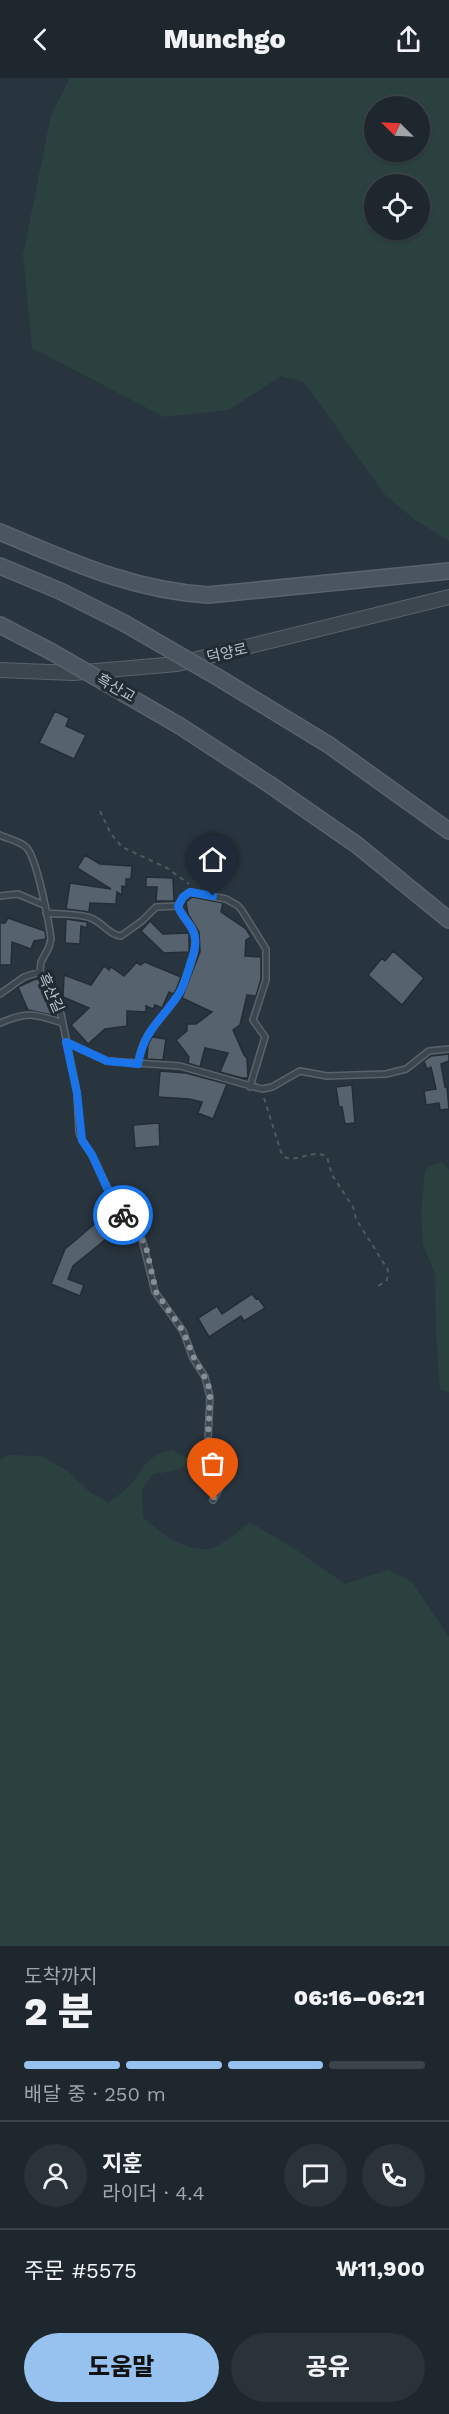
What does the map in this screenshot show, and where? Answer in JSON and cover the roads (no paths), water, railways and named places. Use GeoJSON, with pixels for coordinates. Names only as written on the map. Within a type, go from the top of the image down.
{"type":"FeatureCollection","features":[{"type":"Feature","properties":{"kind":"main road"},"geometry":{"type":"LineString","coordinates":[[0,532],[104,574],[143,587],[182,594],[219,594],[449,571]]}},
{"type":"Feature","properties":{"kind":"main road","name":"덕양로"},"geometry":{"type":"LineString","coordinates":[[0,566],[60,591],[124,623],[219,678],[339,752],[449,831]]}},
{"type":"Feature","properties":{"kind":"main road","name":"흑산교"},"geometry":{"type":"LineString","coordinates":[[0,626],[52,652],[180,726],[269,784],[357,845],[449,920]]}},
{"type":"Feature","properties":{"kind":"street","name":"덕양로"},"geometry":{"type":"LineString","coordinates":[[0,670],[73,673],[177,664],[449,597]]}},
{"type":"Feature","properties":{"kind":"lane","name":"흑산길"},"geometry":{"type":"LineString","coordinates":[[0,835],[20,843],[30,852],[46,913],[50,944],[41,962],[40,972],[58,1006],[63,1023],[77,1093],[82,1140],[92,1155],[117,1208],[132,1223],[142,1239],[156,1292],[183,1331],[208,1383],[210,1397],[208,1439],[226,1476],[213,1500]]}},
{"type":"Feature","properties":{"kind":"lane"},"geometry":{"type":"LineString","coordinates":[[178,906],[186,894],[194,891],[226,899],[241,909],[266,949],[266,980],[253,1020],[264,1034],[264,1042],[250,1087]]}},
{"type":"Feature","properties":{"kind":"lane"},"geometry":{"type":"LineString","coordinates":[[0,896],[18,894],[44,905]]}},
{"type":"Feature","properties":{"kind":"lane"},"geometry":{"type":"LineString","coordinates":[[46,913],[89,917],[102,924],[114,935],[121,936],[142,921],[156,907],[178,906]]}},
{"type":"Feature","properties":{"kind":"lane"},"geometry":{"type":"LineString","coordinates":[[138,1064],[145,1038],[180,991],[194,954],[196,941],[194,932],[190,924],[183,919],[178,906]]}},
{"type":"Feature","properties":{"kind":"lane"},"geometry":{"type":"LineString","coordinates":[[0,994],[24,977],[40,972]]}},
{"type":"Feature","properties":{"kind":"lane"},"geometry":{"type":"LineString","coordinates":[[0,1023],[25,1014],[63,1023]]}},
{"type":"Feature","properties":{"kind":"lane"},"geometry":{"type":"LineString","coordinates":[[66,1042],[107,1061],[180,1066],[262,1089],[269,1088],[300,1071],[327,1076],[396,1072],[414,1064],[429,1051],[449,1048]]}}]}
